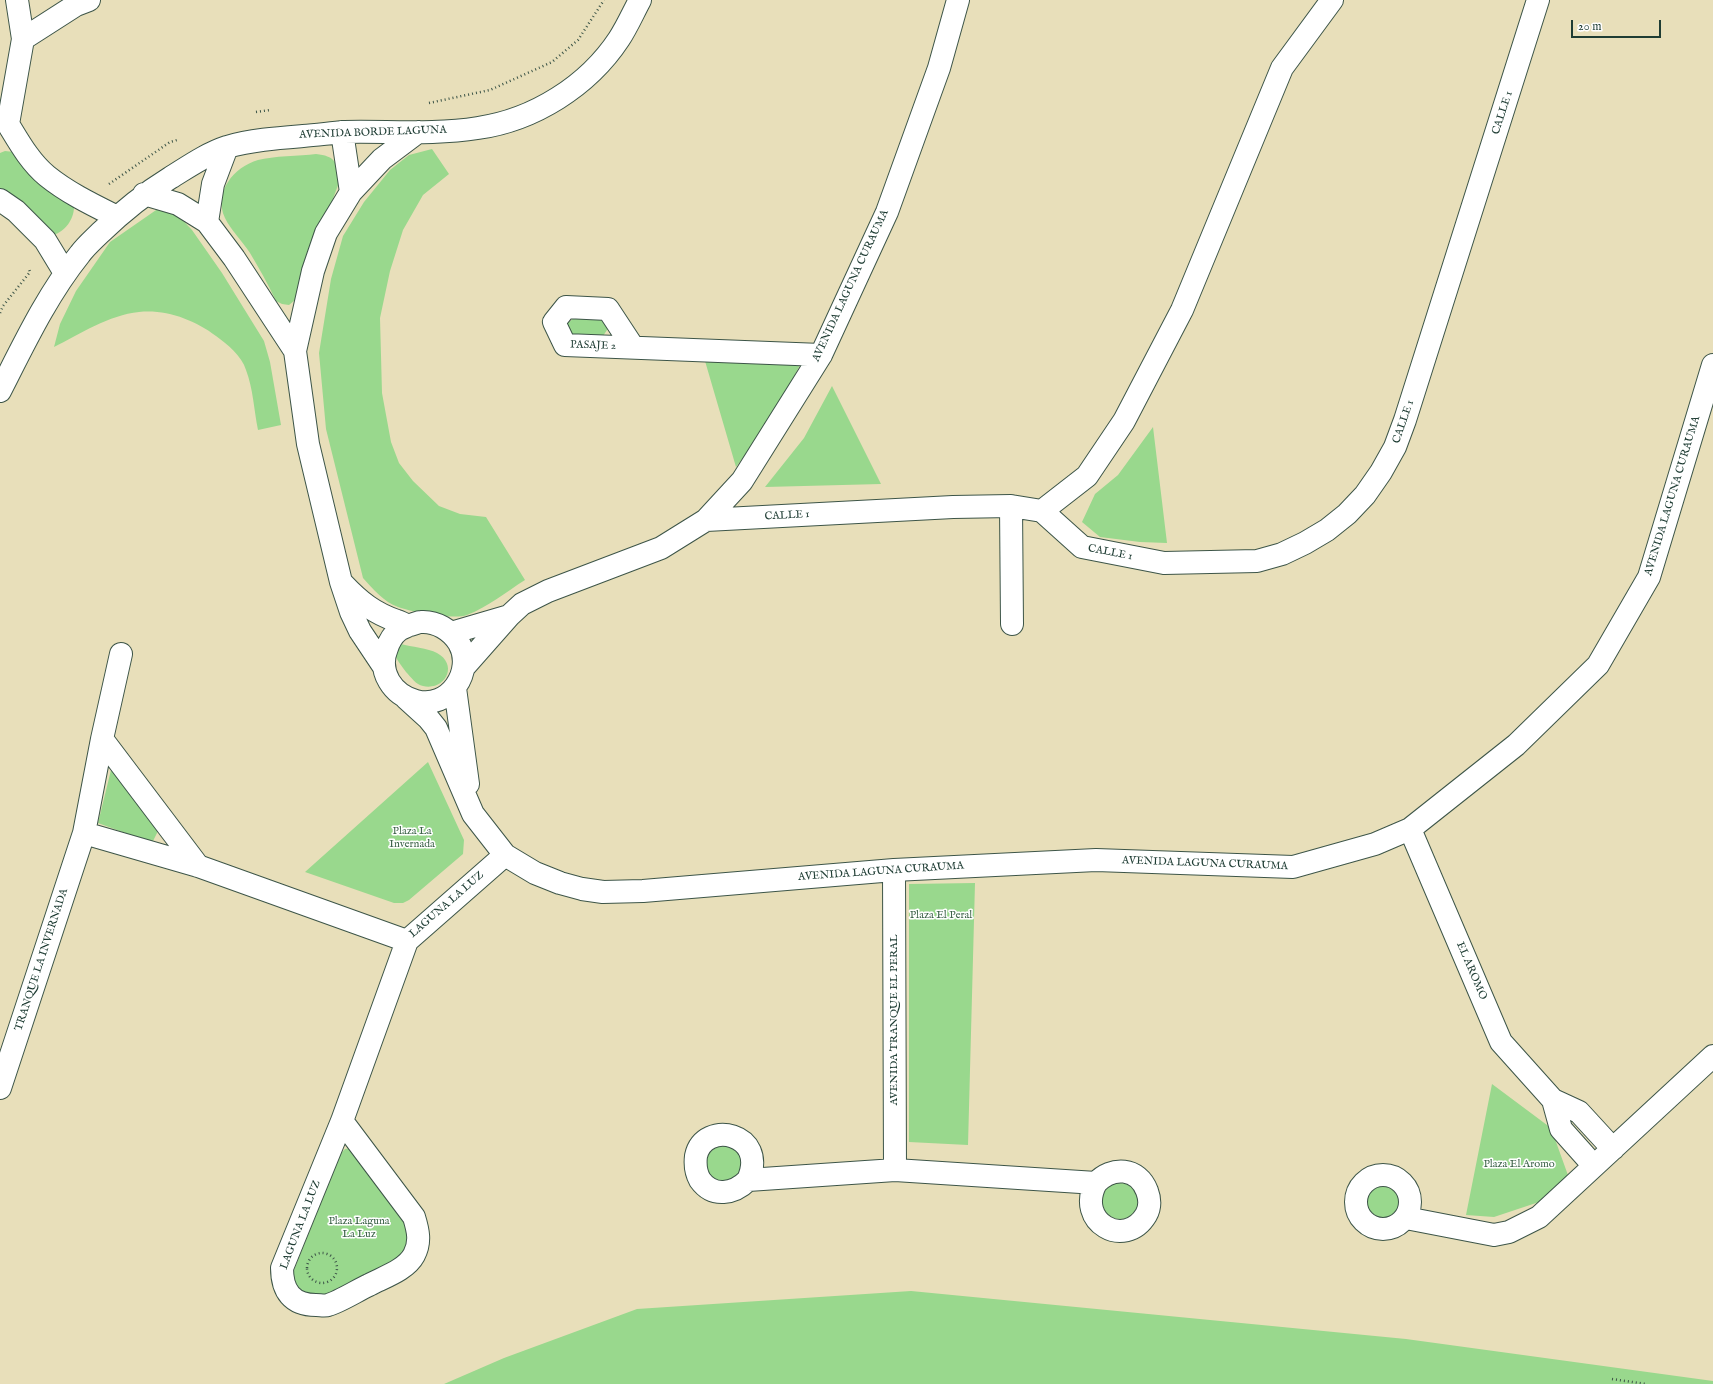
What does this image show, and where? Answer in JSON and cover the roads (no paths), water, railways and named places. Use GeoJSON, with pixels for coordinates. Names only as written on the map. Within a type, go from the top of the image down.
{"type":"FeatureCollection","features":[{"type":"Feature","properties":{"kind":"street"},"geometry":{"type":"LineString","coordinates":[[17,0],[23,39],[4,128],[46,175],[88,202],[117,217]]}},
{"type":"Feature","properties":{"kind":"street"},"geometry":{"type":"LineString","coordinates":[[23,39],[76,5],[89,0]]}},
{"type":"Feature","properties":{"kind":"street","name":"AVENIDA BORDE LAGUNA"},"geometry":{"type":"LineString","coordinates":[[0,391],[37,319],[65,272],[81,252],[117,217],[144,194],[200,159],[227,147],[276,138],[342,132],[418,132],[478,128],[507,122],[535,111],[561,96],[585,78],[603,60],[619,39],[640,0]]}},
{"type":"Feature","properties":{"kind":"street","name":"AVENIDA LAGUNA CURAUMA"},"geometry":{"type":"LineString","coordinates":[[406,698],[418,702],[432,702],[444,697],[461,679],[464,667],[509,616],[522,604],[548,591],[661,548],[706,520],[742,481],[821,355],[887,212],[939,68],[958,0]]}},
{"type":"Feature","properties":{"kind":"street"},"geometry":{"type":"LineString","coordinates":[[1042,511],[1087,476],[1124,421],[1182,310],[1282,68],[1332,0]]}},
{"type":"Feature","properties":{"kind":"street","name":"CALLE 1"},"geometry":{"type":"LineString","coordinates":[[706,520],[953,507],[1011,506],[1042,511],[1082,547],[1164,563],[1257,561],[1282,554],[1327,530],[1347,514],[1365,495],[1381,472],[1397,440],[1538,0]]}},
{"type":"Feature","properties":{"kind":"street"},"geometry":{"type":"LineString","coordinates":[[342,132],[351,192]]}},
{"type":"Feature","properties":{"kind":"street","name":"AVENIDA LAGUNA CURAUMA"},"geometry":{"type":"LineString","coordinates":[[384,667],[360,631],[350,612],[341,582],[308,444],[295,351],[313,271],[326,233],[351,192],[382,159],[418,132]]}},
{"type":"Feature","properties":{"kind":"street"},"geometry":{"type":"LineString","coordinates":[[207,222],[213,184],[227,147]]}},
{"type":"Feature","properties":{"kind":"street","name":"AVENIDA LAGUNA CURAUMA"},"geometry":{"type":"LineString","coordinates":[[144,194],[178,204],[207,222],[234,258],[295,351]]}},
{"type":"Feature","properties":{"kind":"street"},"geometry":{"type":"LineString","coordinates":[[0,200],[16,211],[45,240],[65,272]]}},
{"type":"Feature","properties":{"kind":"street"},"geometry":{"type":"LineString","coordinates":[[633,347],[821,355]]}},
{"type":"Feature","properties":{"kind":"street","name":"AVENIDA LAGUNA CURAUMA"},"geometry":{"type":"LineString","coordinates":[[509,616],[451,633],[442,626],[431,623],[420,622],[409,625],[397,631],[389,641],[384,654],[384,667],[387,680],[395,690],[428,718],[436,728],[472,814],[505,854],[535,873],[560,883],[582,889],[603,892],[644,891],[894,870],[1096,860],[1293,867],[1375,844],[1410,829],[1516,745],[1598,665],[1649,577],[1713,365]]}},
{"type":"Feature","properties":{"kind":"street"},"geometry":{"type":"LineString","coordinates":[[1011,506],[1012,624]]}},
{"type":"Feature","properties":{"kind":"street","name":"AVENIDA LAGUNA CURAUMA"},"geometry":{"type":"LineString","coordinates":[[341,582],[358,600],[374,611],[409,625]]}},
{"type":"Feature","properties":{"kind":"street"},"geometry":{"type":"LineString","coordinates":[[451,633],[459,643],[463,655],[464,667]]}},
{"type":"Feature","properties":{"kind":"street","name":"TRANQUE LA INVERNADA"},"geometry":{"type":"LineString","coordinates":[[0,1088],[84,832],[102,739],[121,654]]}},
{"type":"Feature","properties":{"kind":"street"},"geometry":{"type":"LineString","coordinates":[[454,688],[472,814]]}},
{"type":"Feature","properties":{"kind":"street"},"geometry":{"type":"LineString","coordinates":[[102,739],[198,866]]}},
{"type":"Feature","properties":{"kind":"street","name":"EL AROMO"},"geometry":{"type":"LineString","coordinates":[[1410,829],[1501,1042],[1552,1100],[1561,1129],[1594,1166]]}},
{"type":"Feature","properties":{"kind":"street"},"geometry":{"type":"LineString","coordinates":[[84,832],[198,866],[407,941]]}},
{"type":"Feature","properties":{"kind":"street","name":"LAGUNA LA LUZ"},"geometry":{"type":"LineString","coordinates":[[342,1121],[414,1217],[419,1232],[418,1246],[413,1256],[402,1268],[328,1305],[306,1305],[298,1302],[290,1296],[284,1282],[282,1268],[342,1121],[407,941],[505,854]]}},
{"type":"Feature","properties":{"kind":"street","name":"AVENIDA TRANQUE EL PERAL"},"geometry":{"type":"LineString","coordinates":[[894,870],[895,1170]]}},
{"type":"Feature","properties":{"kind":"street"},"geometry":{"type":"LineString","coordinates":[[1406,1218],[1494,1235],[1509,1232],[1539,1217],[1713,1056]]}},
{"type":"Feature","properties":{"kind":"street","name":"EL AROMO"},"geometry":{"type":"LineString","coordinates":[[1552,1100],[1579,1112],[1613,1149]]}},
{"type":"Feature","properties":{"kind":"street"},"geometry":{"type":"LineString","coordinates":[[748,1180],[895,1170],[979,1174],[1096,1183]]}},
{"type":"Feature","properties":{"kind":"park label","name":"Plaza La Invernada"},"geometry":{"type":"Point","coordinates":[412,838]}},
{"type":"Feature","properties":{"kind":"park label","name":"Plaza El Peral"},"geometry":{"type":"Point","coordinates":[941,916]}},
{"type":"Feature","properties":{"kind":"park label","name":"Plaza El Aromo"},"geometry":{"type":"Point","coordinates":[1519,1165]}},
{"type":"Feature","properties":{"kind":"park label","name":"Plaza Laguna La Luz"},"geometry":{"type":"Point","coordinates":[359,1228]}}]}
